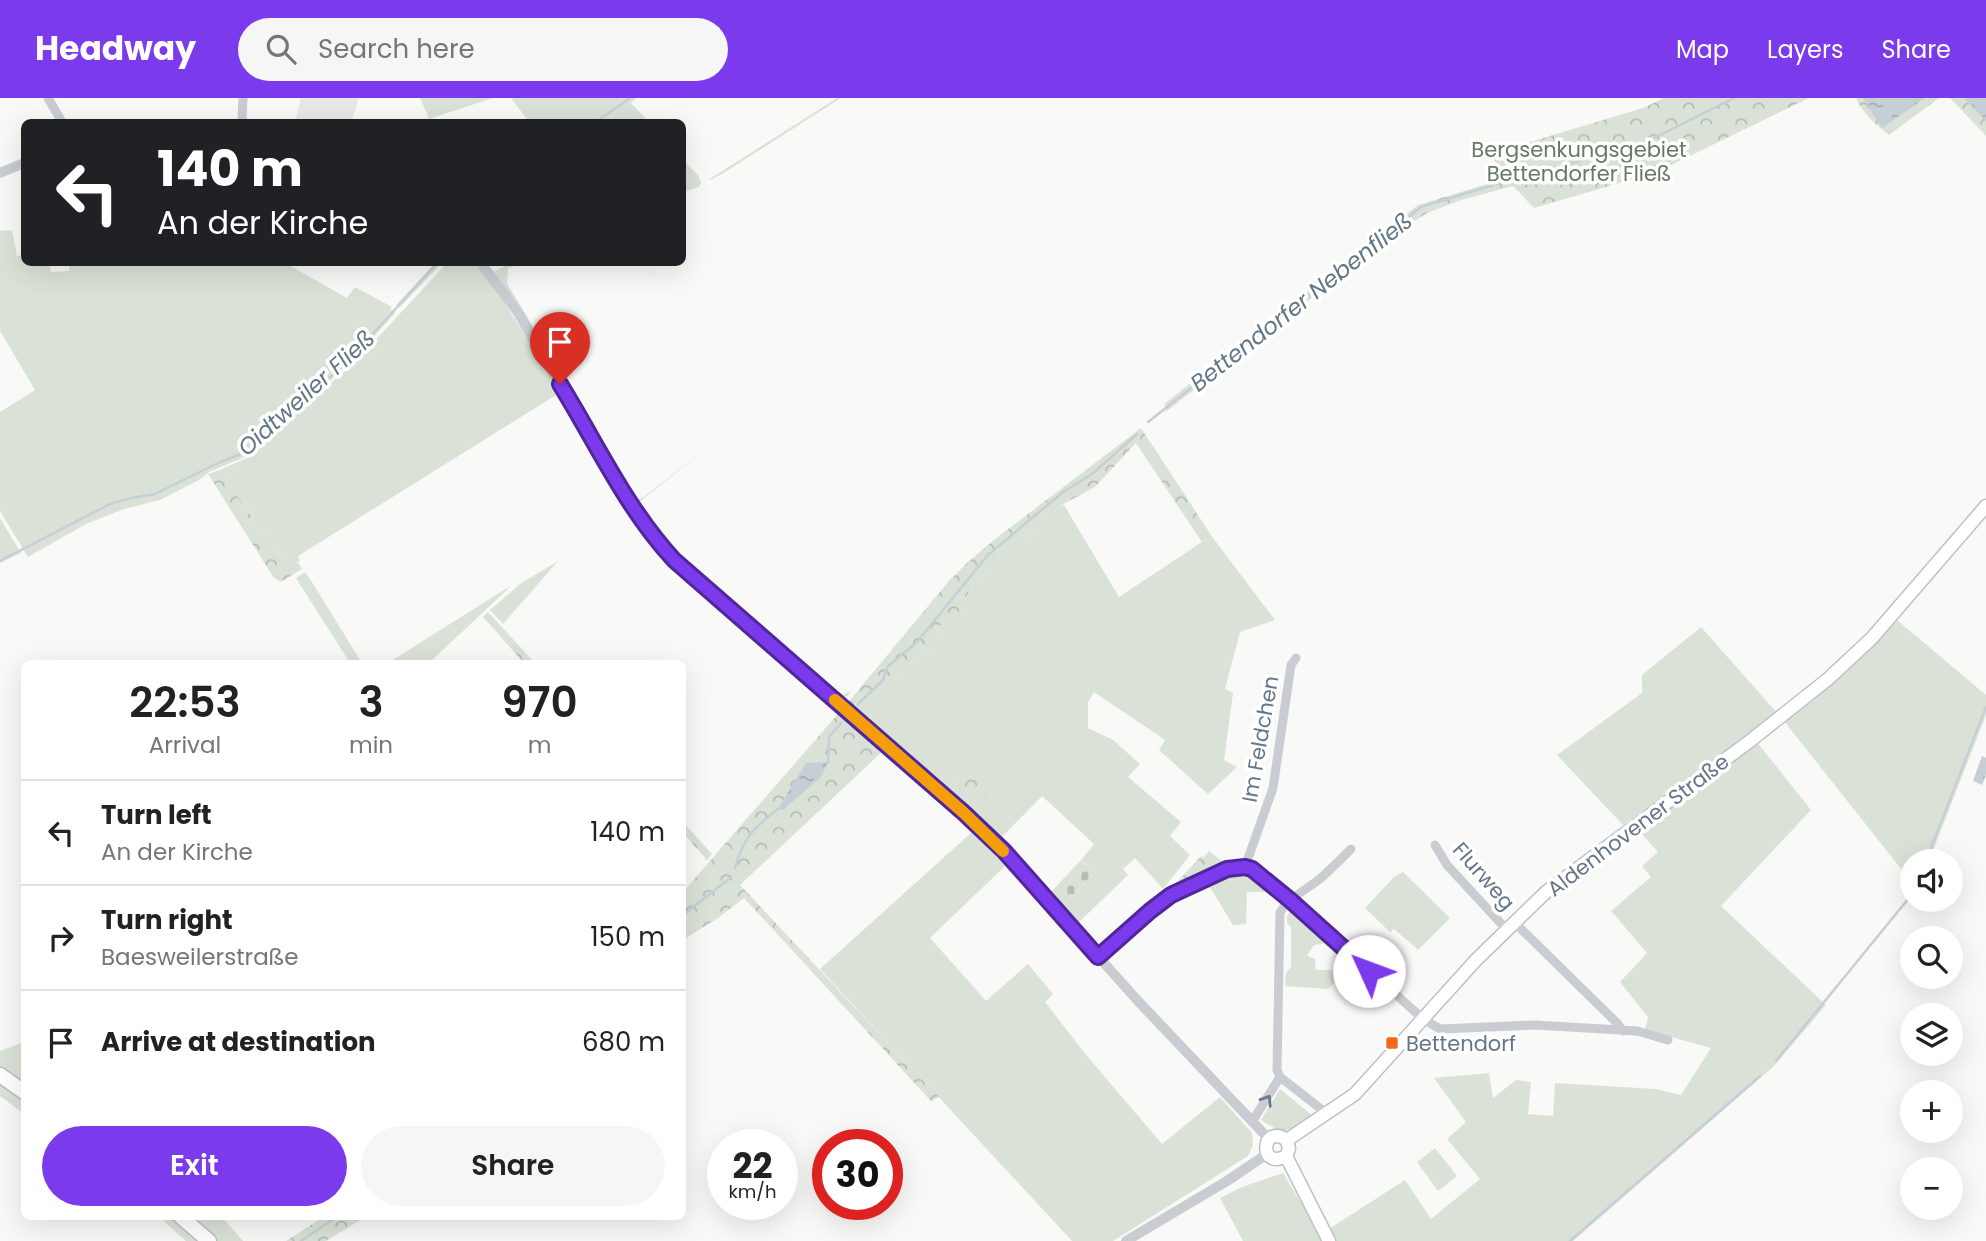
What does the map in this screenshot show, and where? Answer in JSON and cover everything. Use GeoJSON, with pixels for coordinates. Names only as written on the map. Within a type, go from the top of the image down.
{"type":"FeatureCollection","features":[{"type":"Feature","properties":{"kind":"main road","name":"Aldenhovener Straße"},"geometry":{"type":"LineString","coordinates":[[1287,1140],[1355,1094],[1476,960],[1546,892],[1750,741],[1828,679],[1872,638],[1986,506]]}},
{"type":"Feature","properties":{"kind":"main road"},"geometry":{"type":"LineString","coordinates":[[0,1075],[21,1091]]}},
{"type":"Feature","properties":{"kind":"main road"},"geometry":{"type":"LineString","coordinates":[[1278,1136],[1287,1140],[1289,1149],[1286,1156],[1276,1160],[1267,1154],[1266,1144],[1269,1139],[1278,1136]]}},
{"type":"Feature","properties":{"kind":"main road"},"geometry":{"type":"LineString","coordinates":[[1286,1156],[1329,1241]]}},
{"type":"Feature","properties":{"kind":"main road"},"geometry":{"type":"LineString","coordinates":[[185,1220],[209,1241]]}},
{"type":"Feature","properties":{"kind":"street"},"geometry":{"type":"LineString","coordinates":[[48,98],[60,119]]}},
{"type":"Feature","properties":{"kind":"street"},"geometry":{"type":"LineString","coordinates":[[242,119],[243,98]]}},
{"type":"Feature","properties":{"kind":"street"},"geometry":{"type":"LineString","coordinates":[[0,173],[21,164]]}},
{"type":"Feature","properties":{"kind":"street"},"geometry":{"type":"LineString","coordinates":[[483,266],[517,311],[633,510],[655,539],[693,578],[964,813],[1004,851],[1098,957],[1269,1139]]}},
{"type":"Feature","properties":{"kind":"street","name":"Im Feldchen"},"geometry":{"type":"LineString","coordinates":[[1245,867],[1273,788],[1291,665],[1296,658]]}},
{"type":"Feature","properties":{"kind":"street","name":"Flurweg"},"geometry":{"type":"LineString","coordinates":[[1435,845],[1447,865],[1623,1031]]}},
{"type":"Feature","properties":{"kind":"street"},"geometry":{"type":"LineString","coordinates":[[1326,1115],[1280,1077],[1278,1070],[1280,913],[1290,900],[1324,876],[1351,849]]}},
{"type":"Feature","properties":{"kind":"street"},"geometry":{"type":"LineString","coordinates":[[1098,957],[1171,895],[1227,869],[1245,867],[1252,869],[1290,900],[1423,1019],[1440,1029],[1535,1025],[1637,1031],[1668,1040]]}},
{"type":"Feature","properties":{"kind":"street"},"geometry":{"type":"LineString","coordinates":[[1252,1122],[1280,1077]]}},
{"type":"Feature","properties":{"kind":"street"},"geometry":{"type":"LineString","coordinates":[[1126,1241],[1267,1154]]}},
{"type":"Feature","properties":{"kind":"shaded area"},"geometry":{"type":"Polygon","coordinates":[[[301,98],[359,98],[352,119],[296,118],[301,98]]]}},
{"type":"Feature","properties":{"kind":"green space"},"geometry":{"type":"Polygon","coordinates":[[[420,98],[493,98],[429,119],[420,98]]]}},
{"type":"Feature","properties":{"kind":"green space"},"geometry":{"type":"Polygon","coordinates":[[[511,98],[636,98],[631,103],[646,119],[527,119],[511,98]]]}},
{"type":"Feature","properties":{"kind":"green space"},"geometry":{"type":"Polygon","coordinates":[[[841,98],[722,174],[708,180],[841,98]]]}},
{"type":"Feature","properties":{"kind":"green space","name":"Bergsenkungsgebiet Bettendorfer Fließ"},"geometry":{"type":"Polygon","coordinates":[[[1664,98],[1809,98],[1657,172],[1534,208],[1513,186],[1461,200],[1427,213],[1369,253],[1167,411],[1164,404],[1418,205],[1507,178],[1490,155],[1493,153],[1643,108],[1664,98]]]}},
{"type":"Feature","properties":{"kind":"green space"},"geometry":{"type":"Polygon","coordinates":[[[1856,98],[1939,98],[1889,135],[1866,114],[1856,98]]]}},
{"type":"Feature","properties":{"kind":"green space"},"geometry":{"type":"Polygon","coordinates":[[[1950,98],[1986,98],[1986,136],[1950,98]]]}},
{"type":"Feature","properties":{"kind":"green space"},"geometry":{"type":"Polygon","coordinates":[[[686,163],[697,174],[701,182],[699,187],[686,191],[686,163]]]}},
{"type":"Feature","properties":{"kind":"green space"},"geometry":{"type":"Polygon","coordinates":[[[12,230],[17,256],[21,255],[21,266],[50,266],[51,272],[69,271],[69,266],[290,266],[347,298],[355,287],[392,307],[390,309],[395,313],[353,360],[247,456],[209,472],[160,500],[124,509],[86,524],[28,557],[0,511],[0,412],[35,390],[0,331],[0,231],[12,230]]]}},
{"type":"Feature","properties":{"kind":"green space"},"geometry":{"type":"Polygon","coordinates":[[[432,266],[439,266],[400,307],[396,305],[432,266]]]}},
{"type":"Feature","properties":{"kind":"green space"},"geometry":{"type":"Polygon","coordinates":[[[444,266],[477,266],[494,286],[561,392],[298,556],[300,561],[287,566],[219,470],[256,452],[355,362],[444,266]]]}},
{"type":"Feature","properties":{"kind":"green space"},"geometry":{"type":"Polygon","coordinates":[[[505,266],[513,266],[508,268],[507,283],[634,499],[645,496],[708,447],[638,503],[634,503],[493,272],[505,266]]]}},
{"type":"Feature","properties":{"kind":"green space"},"geometry":{"type":"Polygon","coordinates":[[[1141,428],[1213,538],[1202,542],[1136,443],[1095,487],[1058,507],[1024,539],[1006,544],[992,567],[975,580],[958,613],[939,626],[931,649],[899,671],[859,729],[883,751],[740,885],[939,1097],[931,1101],[744,898],[686,938],[686,889],[949,581],[995,539],[1141,428]]]}},
{"type":"Feature","properties":{"kind":"green space"},"geometry":{"type":"Polygon","coordinates":[[[219,470],[287,566],[298,562],[302,569],[281,582],[274,578],[208,474],[219,470]]]}},
{"type":"Feature","properties":{"kind":"green space"},"geometry":{"type":"Polygon","coordinates":[[[1064,505],[1119,597],[1202,542],[1213,538],[1275,620],[1240,632],[1225,689],[1233,693],[1224,760],[1237,767],[1208,794],[1159,750],[1165,740],[1094,692],[1088,702],[1088,728],[1113,740],[1140,764],[1128,777],[1181,822],[1170,836],[1190,855],[1163,889],[1135,858],[1123,869],[1128,875],[1079,922],[1063,905],[1095,872],[1081,860],[1094,844],[1042,796],[992,847],[965,818],[959,778],[948,808],[858,730],[899,671],[931,649],[939,626],[958,613],[975,580],[992,567],[1006,544],[1024,539],[1058,507],[1064,505]]]}},
{"type":"Feature","properties":{"kind":"green space"},"geometry":{"type":"Polygon","coordinates":[[[641,507],[668,544],[689,563],[839,693],[843,695],[852,691],[842,701],[689,569],[666,546],[638,509],[641,507]]]}},
{"type":"Feature","properties":{"kind":"green space"},"geometry":{"type":"Polygon","coordinates":[[[629,517],[636,520],[836,708],[835,710],[683,580],[629,517]]]}},
{"type":"Feature","properties":{"kind":"green space"},"geometry":{"type":"Polygon","coordinates":[[[0,518],[21,553],[0,563],[0,518]]]}},
{"type":"Feature","properties":{"kind":"green space"},"geometry":{"type":"Polygon","coordinates":[[[558,561],[503,624],[490,610],[520,584],[558,561]]]}},
{"type":"Feature","properties":{"kind":"green space"},"geometry":{"type":"Polygon","coordinates":[[[305,572],[360,660],[348,660],[296,578],[305,572]]]}},
{"type":"Feature","properties":{"kind":"green space"},"geometry":{"type":"Polygon","coordinates":[[[511,586],[432,660],[393,660],[511,586]]]}},
{"type":"Feature","properties":{"kind":"green space"},"geometry":{"type":"Polygon","coordinates":[[[488,612],[532,660],[521,660],[483,617],[488,612]]]}},
{"type":"Feature","properties":{"kind":"green space"},"geometry":{"type":"Polygon","coordinates":[[[1897,620],[1986,695],[1986,715],[1934,849],[1900,849],[1900,868],[1784,721],[1832,682],[1897,620]]]}},
{"type":"Feature","properties":{"kind":"green space"},"geometry":{"type":"Polygon","coordinates":[[[1701,627],[1778,714],[1623,825],[1557,755],[1642,693],[1642,675],[1701,627]]]}},
{"type":"Feature","properties":{"kind":"green space"},"geometry":{"type":"Polygon","coordinates":[[[1757,742],[1811,810],[1721,906],[1826,1005],[1773,1067],[1573,1241],[1334,1241],[1329,1229],[1405,1180],[1431,1219],[1480,1179],[1447,1139],[1466,1122],[1434,1078],[1489,1073],[1493,1098],[1516,1080],[1531,1082],[1528,1114],[1553,1116],[1555,1083],[1656,1089],[1681,1095],[1711,1048],[1645,1030],[1648,1017],[1620,982],[1647,953],[1611,911],[1651,877],[1642,866],[1658,852],[1638,830],[1757,742]]]}},
{"type":"Feature","properties":{"kind":"green space"},"geometry":{"type":"Polygon","coordinates":[[[980,776],[988,794],[965,818],[1007,864],[1005,866],[948,808],[959,777],[980,776]]]}},
{"type":"Feature","properties":{"kind":"green space"},"geometry":{"type":"Polygon","coordinates":[[[686,825],[712,854],[707,860],[686,836],[686,825]]]}},
{"type":"Feature","properties":{"kind":"green space"},"geometry":{"type":"Polygon","coordinates":[[[972,832],[1005,866],[930,938],[986,1001],[1028,964],[1053,994],[1045,1002],[1162,1144],[1220,1097],[1252,1133],[1253,1145],[1248,1156],[1113,1241],[1072,1241],[820,969],[972,832]]]}},
{"type":"Feature","properties":{"kind":"green space"},"geometry":{"type":"Polygon","coordinates":[[[1209,851],[1222,861],[1221,868],[1169,891],[1201,856],[1203,858],[1209,851]]]}},
{"type":"Feature","properties":{"kind":"green space"},"geometry":{"type":"Polygon","coordinates":[[[1081,860],[1095,872],[1063,905],[1050,893],[1081,860]]]}},
{"type":"Feature","properties":{"kind":"green space"},"geometry":{"type":"Polygon","coordinates":[[[1241,872],[1253,876],[1273,892],[1247,892],[1246,924],[1233,925],[1208,884],[1227,874],[1241,872]]]}},
{"type":"Feature","properties":{"kind":"green space"},"geometry":{"type":"Polygon","coordinates":[[[1403,872],[1450,918],[1418,950],[1394,929],[1390,932],[1365,908],[1394,877],[1403,872]]]}},
{"type":"Feature","properties":{"kind":"green space"},"geometry":{"type":"Polygon","coordinates":[[[1294,911],[1331,940],[1314,945],[1307,956],[1315,959],[1316,970],[1343,970],[1348,965],[1345,958],[1347,956],[1355,963],[1328,989],[1285,986],[1286,973],[1291,967],[1291,928],[1287,923],[1287,916],[1294,911]]]}},
{"type":"Feature","properties":{"kind":"green space"},"geometry":{"type":"Polygon","coordinates":[[[21,1043],[21,1084],[0,1068],[0,1051],[21,1043]]]}},
{"type":"Feature","properties":{"kind":"green space"},"geometry":{"type":"Polygon","coordinates":[[[0,1081],[21,1097],[21,1112],[0,1096],[0,1081]]]}},
{"type":"Feature","properties":{"kind":"green space"},"geometry":{"type":"Polygon","coordinates":[[[1280,1089],[1313,1116],[1287,1130],[1277,1129],[1261,1120],[1280,1089]]]}},
{"type":"Feature","properties":{"kind":"green space"},"geometry":{"type":"Polygon","coordinates":[[[1435,1148],[1457,1176],[1438,1191],[1417,1162],[1435,1148]]]}},
{"type":"Feature","properties":{"kind":"green space"},"geometry":{"type":"Polygon","coordinates":[[[1283,1173],[1323,1241],[1243,1241],[1220,1198],[1242,1187],[1283,1173]]]}},
{"type":"Feature","properties":{"kind":"green space"},"geometry":{"type":"Polygon","coordinates":[[[162,1220],[174,1220],[197,1241],[186,1241],[162,1220]]]}},
{"type":"Feature","properties":{"kind":"green space"},"geometry":{"type":"Polygon","coordinates":[[[192,1220],[225,1220],[243,1241],[216,1241],[192,1220]]]}},
{"type":"Feature","properties":{"kind":"green space"},"geometry":{"type":"Polygon","coordinates":[[[319,1220],[360,1220],[326,1241],[286,1241],[319,1220]]]}},
{"type":"Feature","properties":{"kind":"water"},"geometry":{"type":"Polygon","coordinates":[[[1863,98],[1925,98],[1882,128],[1863,98]]]}},
{"type":"Feature","properties":{"kind":"water"},"geometry":{"type":"Polygon","coordinates":[[[1964,98],[1986,98],[1986,121],[1964,98]]]}},
{"type":"Feature","properties":{"kind":"water"},"geometry":{"type":"Polygon","coordinates":[[[1982,756],[1986,758],[1986,775],[1982,785],[1973,781],[1982,756]]]}},
{"type":"Feature","properties":{"kind":"water"},"geometry":{"type":"Polygon","coordinates":[[[828,762],[821,777],[783,810],[778,809],[806,763],[828,762]]]}},
{"type":"Feature","properties":{"kind":"waterway","name":"Oidtweiler Fließ"},"geometry":{"type":"LineString","coordinates":[[600,119],[630,98]]}},
{"type":"Feature","properties":{"kind":"waterway","name":"Bettendorfer Nebenfließ"},"geometry":{"type":"LineString","coordinates":[[1519,178],[1646,142],[1734,98]]}},
{"type":"Feature","properties":{"kind":"waterway","name":"Bettendorfer Nebenfließ"},"geometry":{"type":"LineString","coordinates":[[1148,422],[1421,207],[1500,183]]}},
{"type":"Feature","properties":{"kind":"waterway","name":"Oidtweiler Fließ"},"geometry":{"type":"LineString","coordinates":[[0,561],[110,504],[155,494],[248,451],[351,358],[434,266]]}},
{"type":"Feature","properties":{"kind":"waterway","name":"Bettendorfer Nebenfließ"},"geometry":{"type":"LineString","coordinates":[[858,704],[883,680],[888,666],[917,642],[988,555],[1063,492],[1092,474],[1137,434]]}},
{"type":"Feature","properties":{"kind":"waterway"},"geometry":{"type":"LineString","coordinates":[[1931,849],[1986,707]]}},
{"type":"Feature","properties":{"kind":"waterway","name":"Bettendorfer Nebenfließ"},"geometry":{"type":"LineString","coordinates":[[828,763],[829,737],[841,723]]}},
{"type":"Feature","properties":{"kind":"waterway","name":"Bettendorfer Nebenfließ"},"geometry":{"type":"LineString","coordinates":[[735,868],[742,848],[751,834],[779,808]]}},
{"type":"Feature","properties":{"kind":"waterway","name":"Bettendorfer Nebenfließ"},"geometry":{"type":"LineString","coordinates":[[686,913],[730,878]]}},
{"type":"Feature","properties":{"kind":"waterway"},"geometry":{"type":"LineString","coordinates":[[1776,1061],[1900,909]]}},
{"type":"Feature","properties":{"kind":"waterway"},"geometry":{"type":"LineString","coordinates":[[1570,1241],[1760,1076]]}},
{"type":"Feature","properties":{"kind":"waterway","name":"Bettendorfer Nebenfließ"},"geometry":{"type":"LineString","coordinates":[[301,1241],[332,1220]]}},
{"type":"Feature","properties":{"kind":"slow traffic"},"geometry":{"type":"LineString","coordinates":[[835,700],[964,813],[1003,851]]}},
{"type":"Feature","properties":{"kind":"place","name":"Bettendorf"},"geometry":{"type":"Point","coordinates":[1392,1043]}},
{"type":"Feature","properties":{"kind":"route"},"geometry":{"type":"LineString","coordinates":[[560,384],[633,510],[674,560],[964,813],[1004,851],[1098,957],[1171,895],[1227,869],[1245,867],[1252,869],[1290,900],[1369,971]]}}]}
